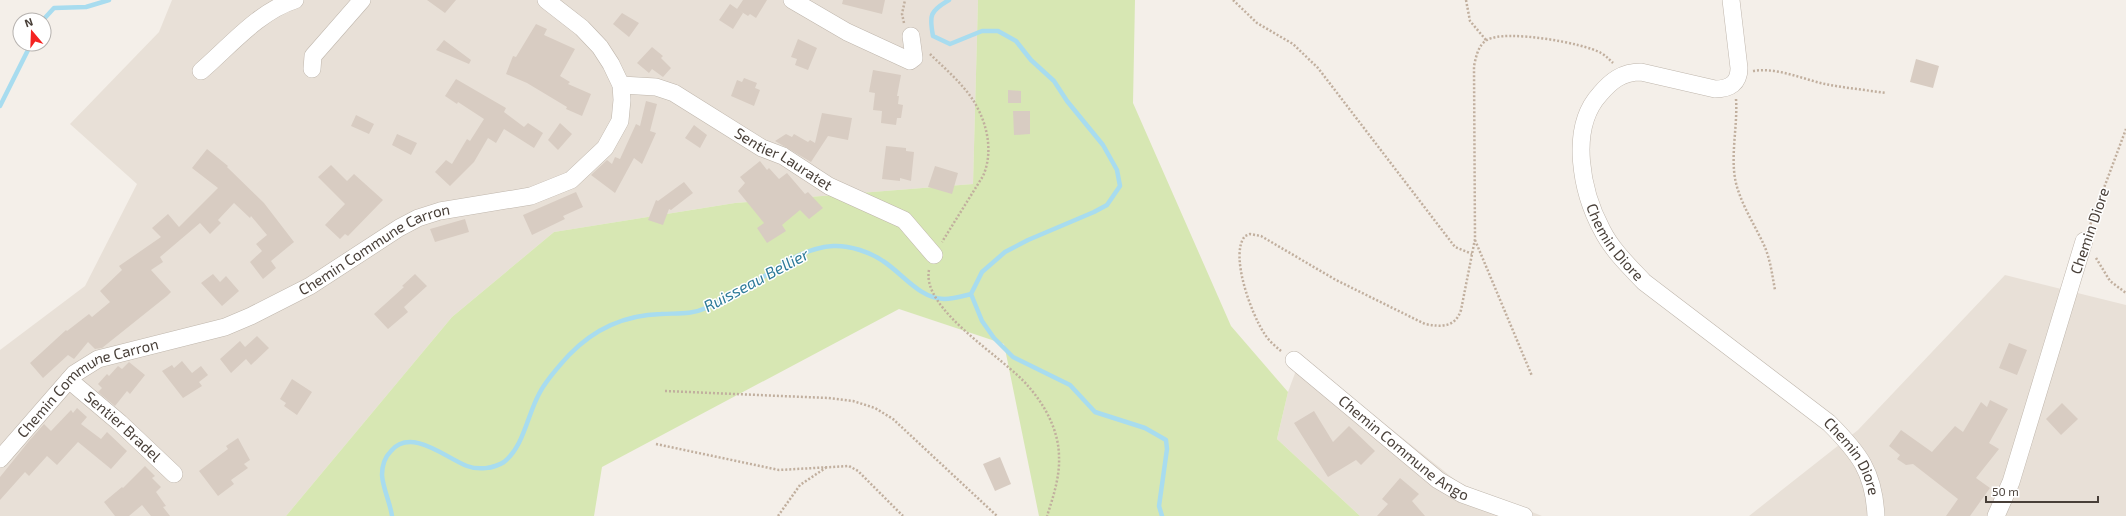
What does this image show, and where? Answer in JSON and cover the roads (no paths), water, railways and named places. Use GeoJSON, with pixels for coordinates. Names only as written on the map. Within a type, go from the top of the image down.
{"type":"FeatureCollection","features":[{"type":"Feature","properties":{"kind":"street"},"geometry":{"type":"LineString","coordinates":[[201,71],[264,15],[278,6],[295,0]]}},
{"type":"Feature","properties":{"kind":"street"},"geometry":{"type":"LineString","coordinates":[[312,69],[313,56],[362,0]]}},
{"type":"Feature","properties":{"kind":"street","name":"Chemin Commune Carron"},"geometry":{"type":"LineString","coordinates":[[0,459],[74,374],[98,359],[225,327],[251,316],[310,286],[399,228],[418,218],[440,211],[531,196],[571,180],[605,148],[620,121],[622,100],[621,85],[611,64],[600,47],[582,28],[546,0]]}},
{"type":"Feature","properties":{"kind":"street"},"geometry":{"type":"LineString","coordinates":[[792,0],[847,32],[910,61],[914,58],[911,36]]}},
{"type":"Feature","properties":{"kind":"street","name":"Chemin Diore"},"geometry":{"type":"LineString","coordinates":[[1731,0],[1737,80],[1725,88],[1715,88],[1641,72],[1625,74],[1609,84],[1597,97],[1588,114],[1583,130],[1582,147],[1584,176],[1591,206],[1602,231],[1618,254],[1644,282],[1829,423],[1852,446],[1868,471],[1876,500],[1876,516]]}},
{"type":"Feature","properties":{"kind":"street","name":"Sentier Lauratet"},"geometry":{"type":"LineString","coordinates":[[621,85],[656,87],[674,93],[762,148],[783,156],[829,186],[904,220],[934,255]]}},
{"type":"Feature","properties":{"kind":"street","name":"Chemin Diore"},"geometry":{"type":"LineString","coordinates":[[1996,516],[2011,482],[2084,241]]}},
{"type":"Feature","properties":{"kind":"street","name":"Chemin Commune Ango"},"geometry":{"type":"LineString","coordinates":[[1294,360],[1438,480],[1462,494],[1524,516]]}},
{"type":"Feature","properties":{"kind":"street","name":"Sentier Bradel"},"geometry":{"type":"LineString","coordinates":[[69,380],[125,428],[174,474]]}},
{"type":"Feature","properties":{"kind":"waterway"},"geometry":{"type":"LineString","coordinates":[[50,12],[54,8],[86,7],[109,0]]}},
{"type":"Feature","properties":{"kind":"waterway"},"geometry":{"type":"LineString","coordinates":[[949,0],[938,7],[932,14],[931,23],[933,36],[950,44],[982,31],[998,31],[1016,41],[1031,60],[1054,81],[1067,101],[1103,145],[1117,170],[1120,186],[1107,205],[1028,240],[1005,252],[982,272],[971,294],[982,321],[994,338],[1013,357],[1070,385],[1095,412],[1145,428],[1166,440],[1167,449],[1159,506],[1162,516]]}},
{"type":"Feature","properties":{"kind":"waterway"},"geometry":{"type":"LineString","coordinates":[[0,106],[27,52]]}},
{"type":"Feature","properties":{"kind":"waterway","name":"Ruisseau Bellier"},"geometry":{"type":"LineString","coordinates":[[392,516],[382,475],[384,462],[387,456],[399,444],[408,442],[429,446],[471,467],[490,467],[504,462],[511,455],[521,439],[535,403],[545,384],[569,355],[579,346],[589,338],[611,325],[635,317],[695,312],[740,292],[789,260],[810,251],[833,246],[852,248],[872,255],[890,266],[919,290],[935,298],[947,299],[971,294]]}}]}
